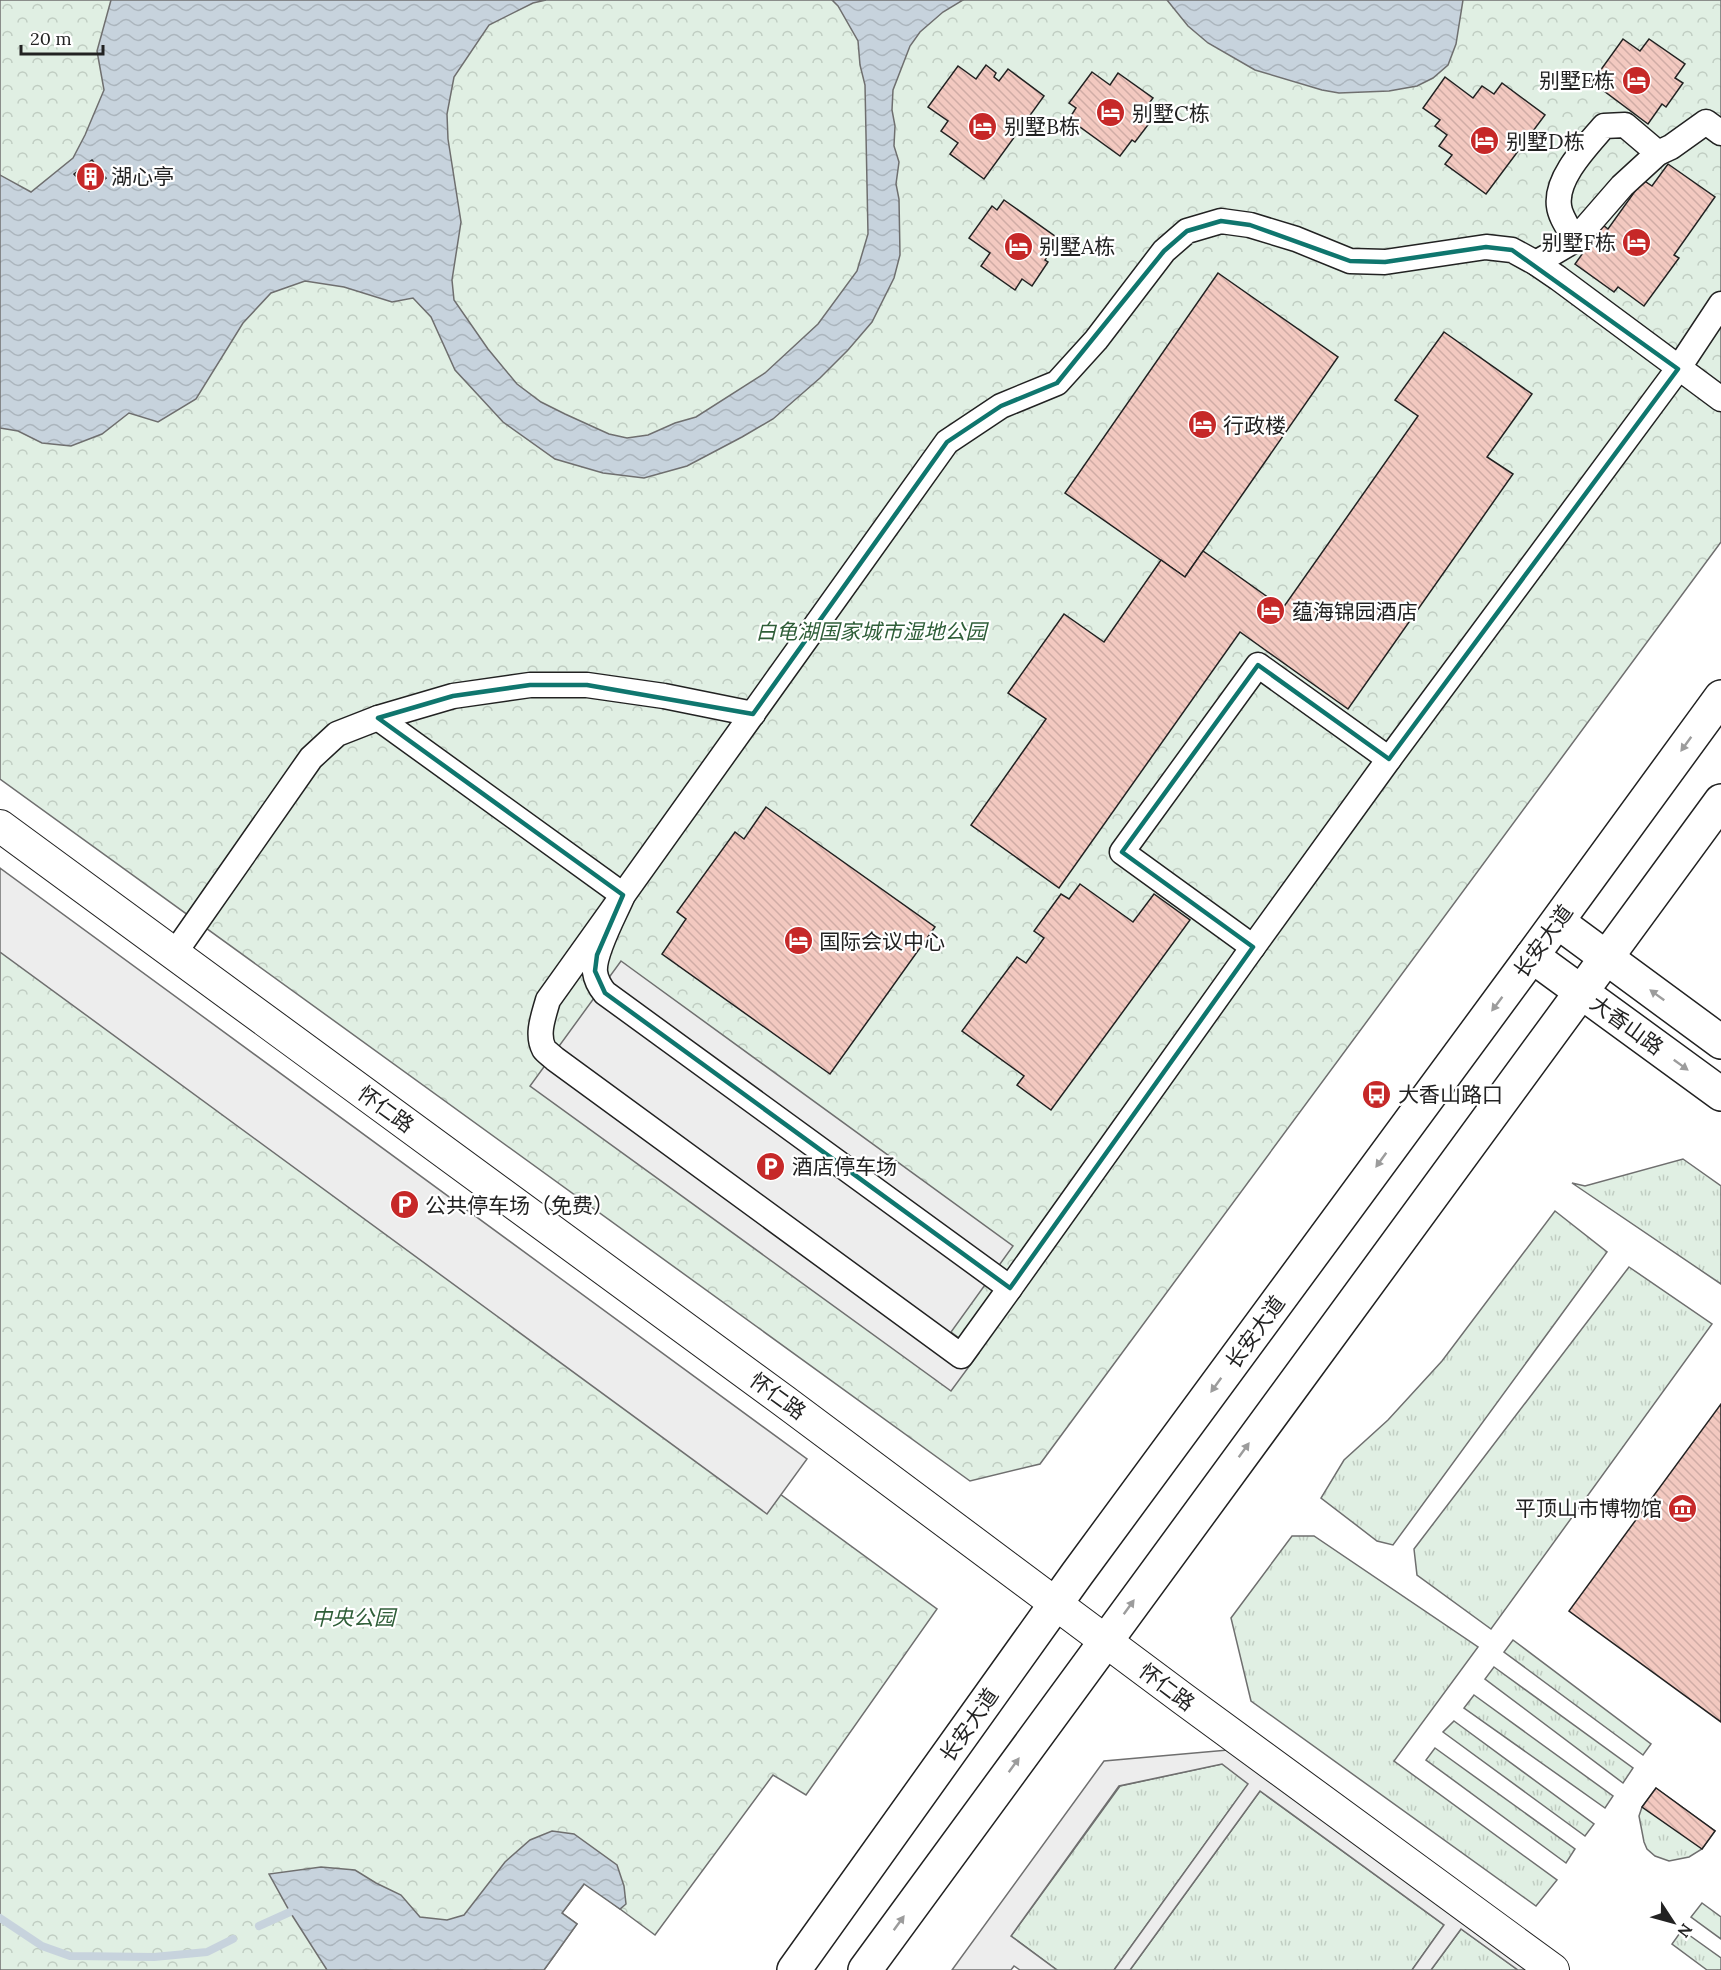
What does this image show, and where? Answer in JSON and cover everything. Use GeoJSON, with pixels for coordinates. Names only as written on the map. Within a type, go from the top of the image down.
{"type":"FeatureCollection","features":[{"type":"Feature","properties":{"kind":"main road","name":"长安大道"},"geometry":{"type":"LineString","coordinates":[[794,1970],[1055,1604],[1721,697]]}},
{"type":"Feature","properties":{"kind":"main road"},"geometry":{"type":"LineString","coordinates":[[865,1970],[1721,801]]}},
{"type":"Feature","properties":{"kind":"main road","name":"大香山路"},"geometry":{"type":"LineString","coordinates":[[1558,922],[1721,1042]]}},
{"type":"Feature","properties":{"kind":"main road","name":"大香山路"},"geometry":{"type":"LineString","coordinates":[[1533,956],[1721,1094]]}},
{"type":"Feature","properties":{"kind":"street"},"geometry":{"type":"LineString","coordinates":[[1536,263],[1575,240],[1622,186],[1658,153],[1671,147],[1706,122],[1721,134]]}},
{"type":"Feature","properties":{"kind":"street"},"geometry":{"type":"LineString","coordinates":[[1575,240],[1559,208],[1558,189],[1581,153],[1604,126],[1625,125],[1658,153]]}},
{"type":"Feature","properties":{"kind":"street"},"geometry":{"type":"LineString","coordinates":[[1721,304],[1678,369],[1389,759],[961,1356],[564,1066],[544,1049],[541,1038],[542,1020],[548,1000],[947,442],[1001,406],[1057,383],[1096,340],[1164,251],[1187,231],[1221,220],[1250,225],[1296,239],[1350,261],[1385,262],[1486,247],[1512,250],[1536,263],[1678,369],[1721,399]]}},
{"type":"Feature","properties":{"kind":"street"},"geometry":{"type":"LineString","coordinates":[[1253,947],[1122,852],[1156,805],[1258,665],[1389,759]]}},
{"type":"Feature","properties":{"kind":"street"},"geometry":{"type":"LineString","coordinates":[[174,954],[311,758],[337,734],[378,718],[453,696],[530,686],[587,684],[664,696],[753,714]]}},
{"type":"Feature","properties":{"kind":"street"},"geometry":{"type":"LineString","coordinates":[[378,718],[623,895]]}},
{"type":"Feature","properties":{"kind":"street","name":"怀仁路"},"geometry":{"type":"LineString","coordinates":[[0,826],[775,1394],[1055,1604],[1553,1970]]}},
{"type":"Feature","properties":{"kind":"street"},"geometry":{"type":"LineString","coordinates":[[623,895],[597,955],[595,971],[597,982],[604,993],[1010,1288]]}},
{"type":"Feature","properties":{"kind":"highlighted area"},"geometry":{"type":"Polygon","coordinates":[[[1221,221],[1250,225],[1350,261],[1385,262],[1486,247],[1512,250],[1678,369],[1389,759],[1258,665],[1122,852],[1253,947],[1010,1288],[605,993],[595,971],[597,955],[623,895],[378,718],[453,696],[530,685],[587,685],[753,714],[947,442],[1001,406],[1057,383],[1164,251],[1187,231],[1221,221]]]}},
{"type":"Feature","properties":{"kind":"green space","name":"白龟湖国家城市湿地公园"},"geometry":{"type":"Polygon","coordinates":[[[0,0],[1721,0],[1721,542],[1040,1464],[970,1481],[0,779],[0,0]]]}},
{"type":"Feature","properties":{"kind":"green space","name":"中央公园"},"geometry":{"type":"Polygon","coordinates":[[[0,923],[937,1609],[806,1795],[773,1775],[655,1935],[585,1883],[562,1913],[577,1924],[544,1970],[0,1970],[0,923]]]}},
{"type":"Feature","properties":{"kind":"green space"},"geometry":{"type":"Polygon","coordinates":[[[1683,1159],[1721,1186],[1721,1284],[1572,1183],[1585,1186],[1683,1159]]]}},
{"type":"Feature","properties":{"kind":"green space"},"geometry":{"type":"Polygon","coordinates":[[[1555,1211],[1607,1252],[1393,1545],[1377,1541],[1321,1498],[1344,1460],[1388,1420],[1442,1361],[1555,1211]]]}},
{"type":"Feature","properties":{"kind":"green space"},"geometry":{"type":"Polygon","coordinates":[[[1629,1267],[1712,1324],[1491,1629],[1417,1575],[1414,1549],[1629,1267]]]}},
{"type":"Feature","properties":{"kind":"green space"},"geometry":{"type":"Polygon","coordinates":[[[1292,1536],[1314,1536],[1478,1647],[1394,1761],[1557,1880],[1536,1906],[1251,1701],[1231,1618],[1292,1536]]]}},
{"type":"Feature","properties":{"kind":"green space"},"geometry":{"type":"Polygon","coordinates":[[[1513,1640],[1651,1744],[1643,1755],[1504,1652],[1513,1640]]]}},
{"type":"Feature","properties":{"kind":"green space"},"geometry":{"type":"Polygon","coordinates":[[[1494,1667],[1633,1768],[1623,1783],[1485,1679],[1494,1667]]]}},
{"type":"Feature","properties":{"kind":"green space"},"geometry":{"type":"Polygon","coordinates":[[[1474,1695],[1613,1796],[1605,1808],[1464,1708],[1474,1695]]]}},
{"type":"Feature","properties":{"kind":"green space"},"geometry":{"type":"Polygon","coordinates":[[[1454,1721],[1594,1824],[1585,1836],[1443,1732],[1454,1721]]]}},
{"type":"Feature","properties":{"kind":"green space"},"geometry":{"type":"Polygon","coordinates":[[[1435,1748],[1575,1849],[1566,1863],[1426,1760],[1435,1748]]]}},
{"type":"Feature","properties":{"kind":"green space"},"geometry":{"type":"Polygon","coordinates":[[[1222,1764],[1249,1783],[1114,1970],[1057,1970],[1011,1936],[1120,1786],[1222,1764]]]}},
{"type":"Feature","properties":{"kind":"green space"},"geometry":{"type":"Polygon","coordinates":[[[1656,1788],[1715,1831],[1702,1849],[1689,1857],[1669,1861],[1655,1856],[1647,1849],[1639,1816],[1642,1807],[1656,1788]]]}},
{"type":"Feature","properties":{"kind":"green space"},"geometry":{"type":"Polygon","coordinates":[[[1260,1791],[1444,1925],[1412,1970],[1130,1970],[1260,1791]]]}},
{"type":"Feature","properties":{"kind":"green space"},"geometry":{"type":"Polygon","coordinates":[[[1702,1903],[1721,1917],[1721,1939],[1691,1917],[1702,1903]]]}},
{"type":"Feature","properties":{"kind":"green space"},"geometry":{"type":"Polygon","coordinates":[[[1461,1929],[1518,1970],[1431,1970],[1461,1929]]]}},
{"type":"Feature","properties":{"kind":"green space"},"geometry":{"type":"Polygon","coordinates":[[[1682,1930],[1721,1958],[1721,1970],[1707,1970],[1672,1944],[1682,1930]]]}},
{"type":"Feature","properties":{"kind":"shaded area","name":"公共停车场（免费）"},"geometry":{"type":"Polygon","coordinates":[[[0,868],[807,1459],[767,1514],[0,952],[0,868]]]}},
{"type":"Feature","properties":{"kind":"shaded area","name":"酒店停车场"},"geometry":{"type":"Polygon","coordinates":[[[621,961],[1013,1246],[951,1332],[979,1353],[951,1391],[530,1086],[621,961]]]}},
{"type":"Feature","properties":{"kind":"shaded area"},"geometry":{"type":"Polygon","coordinates":[[[1228,1750],[1530,1970],[1518,1970],[1461,1929],[1431,1970],[1412,1970],[1444,1925],[1260,1791],[1130,1970],[1114,1970],[1248,1784],[1222,1764],[1119,1786],[1011,1936],[1057,1970],[1020,1970],[1014,1966],[1011,1970],[952,1970],[1104,1761],[1228,1750]]]}},
{"type":"Feature","properties":{"kind":"water"},"geometry":{"type":"Polygon","coordinates":[[[111,0],[546,0],[533,3],[489,25],[454,77],[447,114],[448,139],[461,222],[452,280],[454,300],[488,349],[517,384],[541,402],[565,414],[609,434],[627,438],[648,435],[696,417],[765,373],[818,324],[857,271],[868,234],[865,85],[858,41],[838,6],[832,0],[963,0],[943,12],[920,32],[910,46],[893,90],[894,146],[899,162],[896,184],[899,199],[900,255],[894,278],[872,322],[820,378],[773,419],[687,466],[644,478],[603,473],[555,459],[503,422],[455,370],[431,317],[413,298],[392,302],[344,287],[305,281],[271,293],[243,323],[196,399],[158,422],[129,413],[102,434],[71,446],[42,443],[18,431],[0,428],[0,175],[31,192],[73,158],[104,90],[97,51],[111,0]]]}},
{"type":"Feature","properties":{"kind":"water"},"geometry":{"type":"Polygon","coordinates":[[[1167,0],[1463,0],[1456,44],[1448,65],[1433,78],[1417,86],[1389,91],[1339,93],[1255,70],[1208,43],[1188,26],[1167,0]]]}},
{"type":"Feature","properties":{"kind":"water"},"geometry":{"type":"Polygon","coordinates":[[[552,1831],[574,1834],[617,1865],[624,1886],[626,1904],[620,1909],[584,1884],[562,1913],[577,1924],[544,1970],[327,1970],[269,1874],[321,1867],[355,1870],[401,1895],[420,1917],[447,1920],[464,1915],[505,1862],[530,1840],[552,1831]]]}},
{"type":"Feature","properties":{"kind":"building","name":"别墅E栋"},"geometry":{"type":"Polygon","coordinates":[[[1623,39],[1640,51],[1649,39],[1685,64],[1675,78],[1683,83],[1666,107],[1662,104],[1648,124],[1592,82],[1623,39]]]}},
{"type":"Feature","properties":{"kind":"building","name":"别墅B栋"},"geometry":{"type":"Polygon","coordinates":[[[986,65],[996,73],[994,77],[999,81],[1008,69],[1044,96],[984,179],[950,154],[958,143],[941,131],[948,121],[928,107],[958,66],[976,79],[986,65]]]}},
{"type":"Feature","properties":{"kind":"building","name":"别墅C栋"},"geometry":{"type":"Polygon","coordinates":[[[1092,72],[1110,85],[1118,73],[1153,98],[1144,110],[1154,117],[1135,142],[1132,140],[1120,156],[1069,119],[1076,108],[1069,103],[1092,72]]]}},
{"type":"Feature","properties":{"kind":"building","name":"别墅D栋"},"geometry":{"type":"Polygon","coordinates":[[[1445,77],[1473,98],[1482,86],[1494,94],[1502,83],[1545,115],[1486,194],[1445,164],[1452,155],[1439,146],[1447,135],[1435,126],[1440,120],[1423,108],[1445,77]]]}},
{"type":"Feature","properties":{"kind":"building","name":"湖心亭"},"geometry":{"type":"Polygon","coordinates":[[[92,160],[106,178],[89,191],[74,174],[92,160]]]}},
{"type":"Feature","properties":{"kind":"building","name":"别墅F栋"},"geometry":{"type":"Polygon","coordinates":[[[1668,164],[1715,197],[1674,255],[1679,258],[1644,306],[1618,287],[1614,292],[1575,264],[1603,225],[1608,229],[1643,180],[1652,186],[1668,164]]]}},
{"type":"Feature","properties":{"kind":"building","name":"别墅A栋"},"geometry":{"type":"Polygon","coordinates":[[[1004,200],[1059,239],[1045,260],[1048,262],[1032,286],[1022,279],[1015,290],[981,266],[990,253],[969,238],[992,206],[997,210],[1004,200]]]}},
{"type":"Feature","properties":{"kind":"building","name":"行政楼"},"geometry":{"type":"Polygon","coordinates":[[[1218,273],[1338,357],[1185,577],[1065,493],[1218,273]]]}},
{"type":"Feature","properties":{"kind":"building","name":"蕴海锦园酒店"},"geometry":{"type":"Polygon","coordinates":[[[1444,332],[1532,394],[1487,457],[1513,474],[1348,709],[1240,632],[1059,888],[971,825],[1046,719],[1008,693],[1064,614],[1104,642],[1161,560],[1185,577],[1203,551],[1283,608],[1418,416],[1395,400],[1444,332]]]}},
{"type":"Feature","properties":{"kind":"building","name":"国际会议中心"},"geometry":{"type":"Polygon","coordinates":[[[766,807],[935,927],[830,1074],[662,954],[686,919],[677,912],[735,832],[744,839],[766,807]]]}},
{"type":"Feature","properties":{"kind":"building"},"geometry":{"type":"Polygon","coordinates":[[[1080,884],[1133,922],[1154,894],[1190,920],[1051,1110],[1017,1085],[1024,1076],[962,1031],[1017,957],[1026,963],[1044,938],[1034,931],[1061,894],[1069,899],[1080,884]]]}},
{"type":"Feature","properties":{"kind":"building","name":"平顶山市博物馆"},"geometry":{"type":"Polygon","coordinates":[[[1721,1404],[1721,1722],[1569,1611],[1721,1404]]]}},
{"type":"Feature","properties":{"kind":"building"},"geometry":{"type":"Polygon","coordinates":[[[1656,1788],[1715,1831],[1702,1849],[1642,1807],[1656,1788]]]}},
{"type":"Feature","properties":{"kind":"waterway"},"geometry":{"type":"LineString","coordinates":[[259,1926],[290,1912]]}},
{"type":"Feature","properties":{"kind":"waterway"},"geometry":{"type":"LineString","coordinates":[[0,1918],[42,1946],[70,1956],[154,1957],[207,1952],[233,1939]]}},
{"type":"Feature","properties":{"kind":"place","name":"别墅E栋"},"geometry":{"type":"Point","coordinates":[1636,80]}},
{"type":"Feature","properties":{"kind":"place","name":"别墅C栋"},"geometry":{"type":"Point","coordinates":[1111,113]}},
{"type":"Feature","properties":{"kind":"place","name":"别墅B栋"},"geometry":{"type":"Point","coordinates":[983,126]}},
{"type":"Feature","properties":{"kind":"place","name":"别墅D栋"},"geometry":{"type":"Point","coordinates":[1485,141]}},
{"type":"Feature","properties":{"kind":"place","name":"湖心亭"},"geometry":{"type":"Point","coordinates":[90,176]}},
{"type":"Feature","properties":{"kind":"place","name":"别墅F栋"},"geometry":{"type":"Point","coordinates":[1637,242]}},
{"type":"Feature","properties":{"kind":"place","name":"别墅A栋"},"geometry":{"type":"Point","coordinates":[1018,246]}},
{"type":"Feature","properties":{"kind":"place","name":"行政楼"},"geometry":{"type":"Point","coordinates":[1202,425]}},
{"type":"Feature","properties":{"kind":"place","name":"蕴海锦园酒店"},"geometry":{"type":"Point","coordinates":[1271,611]}},
{"type":"Feature","properties":{"kind":"place","name":"国际会议中心"},"geometry":{"type":"Point","coordinates":[798,941]}},
{"type":"Feature","properties":{"kind":"place","name":"大香山路口"},"geometry":{"type":"Point","coordinates":[1377,1094]}},
{"type":"Feature","properties":{"kind":"place","name":"酒店停车场"},"geometry":{"type":"Point","coordinates":[771,1166]}},
{"type":"Feature","properties":{"kind":"place","name":"公共停车场（免费）"},"geometry":{"type":"Point","coordinates":[404,1205]}},
{"type":"Feature","properties":{"kind":"place","name":"平顶山市博物馆"},"geometry":{"type":"Point","coordinates":[1683,1508]}}]}
